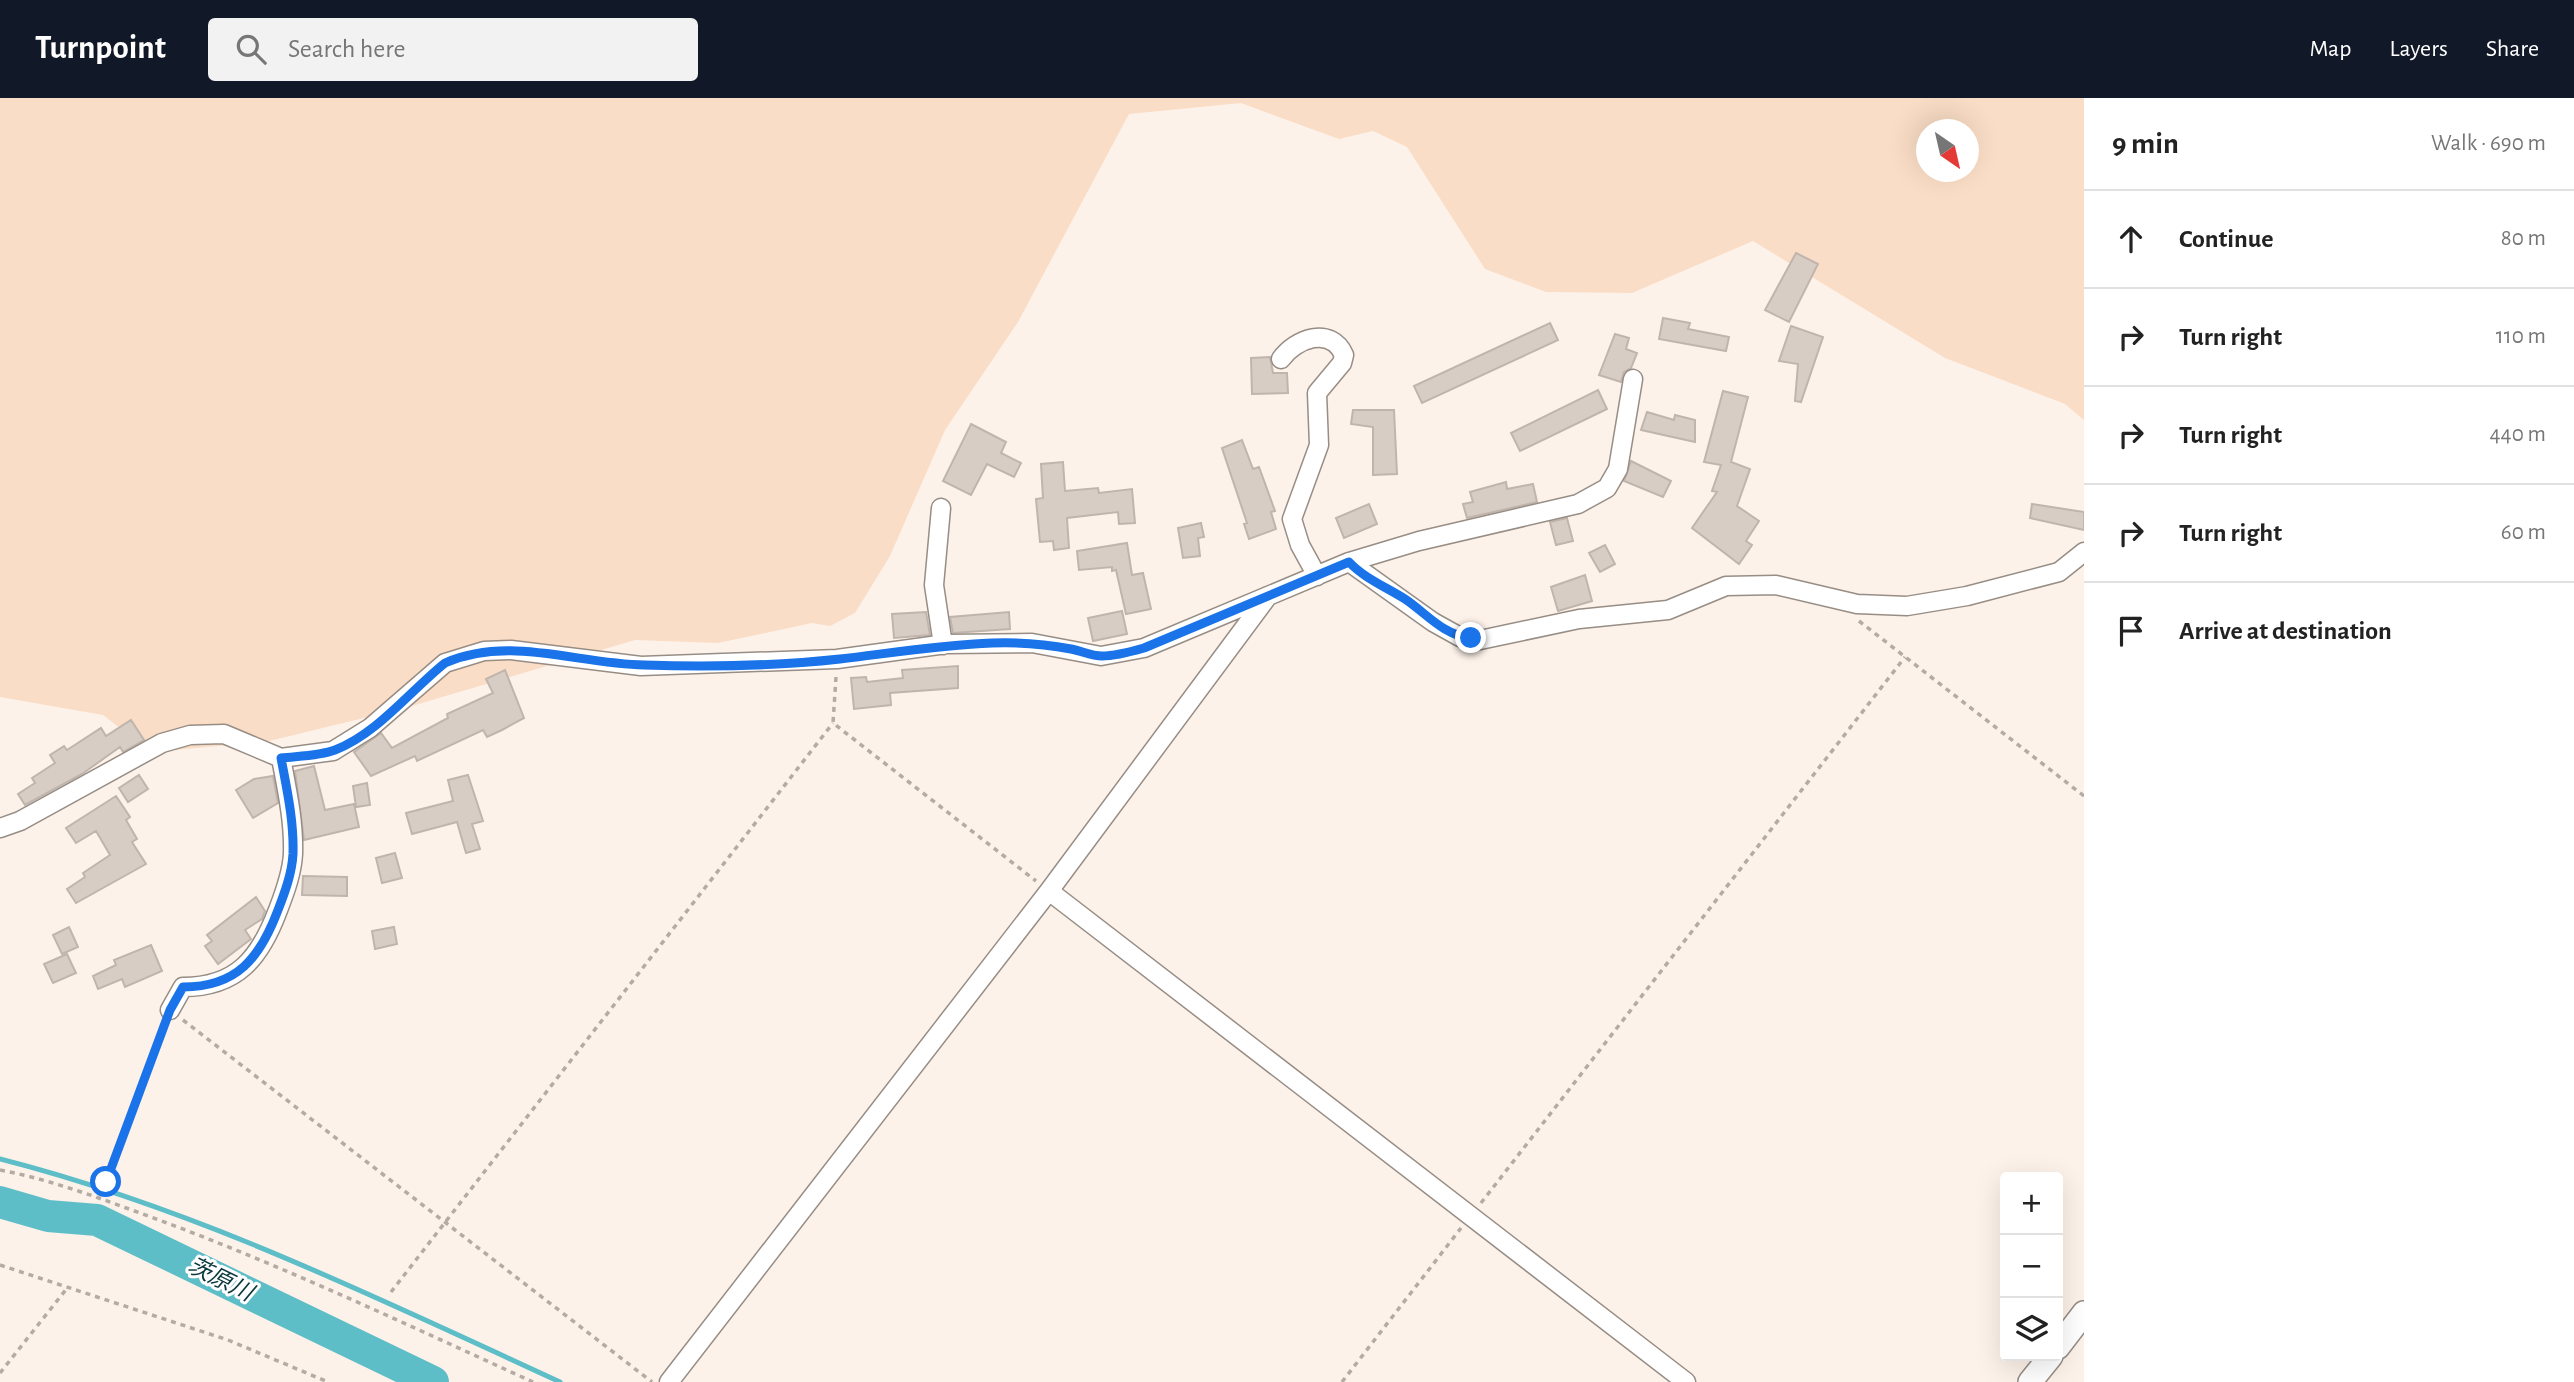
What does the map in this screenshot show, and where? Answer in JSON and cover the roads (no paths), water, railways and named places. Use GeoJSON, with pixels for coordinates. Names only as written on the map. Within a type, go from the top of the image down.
{"type":"FeatureCollection","features":[{"type":"Feature","properties":{"kind":"street"},"geometry":{"type":"LineString","coordinates":[[1281,359],[1292,347],[1319,337],[1337,344],[1344,355],[1342,362],[1317,393],[1319,445],[1292,519],[1300,545],[1317,576]]}},
{"type":"Feature","properties":{"kind":"street"},"geometry":{"type":"LineString","coordinates":[[0,828],[20,821],[162,743],[190,735],[224,734],[281,758],[333,751],[385,716],[445,663],[469,653],[511,650],[641,666],[837,659],[943,645],[1032,643],[1093,655],[1116,655],[1144,648],[1349,562],[1419,541],[1578,503],[1607,488],[1618,469],[1633,379]]}},
{"type":"Feature","properties":{"kind":"street"},"geometry":{"type":"LineString","coordinates":[[941,508],[934,585],[943,645]]}},
{"type":"Feature","properties":{"kind":"street"},"geometry":{"type":"LineString","coordinates":[[1349,562],[1408,601],[1433,622],[1460,637],[1480,640],[1579,619],[1668,610],[1726,586],[1776,585],[1842,602],[1908,606],[1967,596],[2059,572],[2084,552]]}},
{"type":"Feature","properties":{"kind":"street"},"geometry":{"type":"LineString","coordinates":[[669,1382],[1049,891],[1268,596]]}},
{"type":"Feature","properties":{"kind":"street"},"geometry":{"type":"LineString","coordinates":[[170,1010],[183,987],[206,987],[244,967],[258,953],[270,933],[289,879],[293,854],[291,813],[281,758]]}},
{"type":"Feature","properties":{"kind":"street"},"geometry":{"type":"LineString","coordinates":[[1049,891],[1686,1382]]}},
{"type":"Feature","properties":{"kind":"street"},"geometry":{"type":"LineString","coordinates":[[2063,1340],[2084,1313]]}},
{"type":"Feature","properties":{"kind":"street"},"geometry":{"type":"LineString","coordinates":[[2030,1382],[2047,1361]]}},
{"type":"Feature","properties":{"kind":"waterway"},"geometry":{"type":"LineString","coordinates":[[0,1159],[73,1179],[215,1229],[354,1288],[560,1382]]}},
{"type":"Feature","properties":{"kind":"waterway","name":"茨原川"},"geometry":{"type":"LineString","coordinates":[[0,1202],[48,1216],[97,1220],[433,1382]]}}]}
